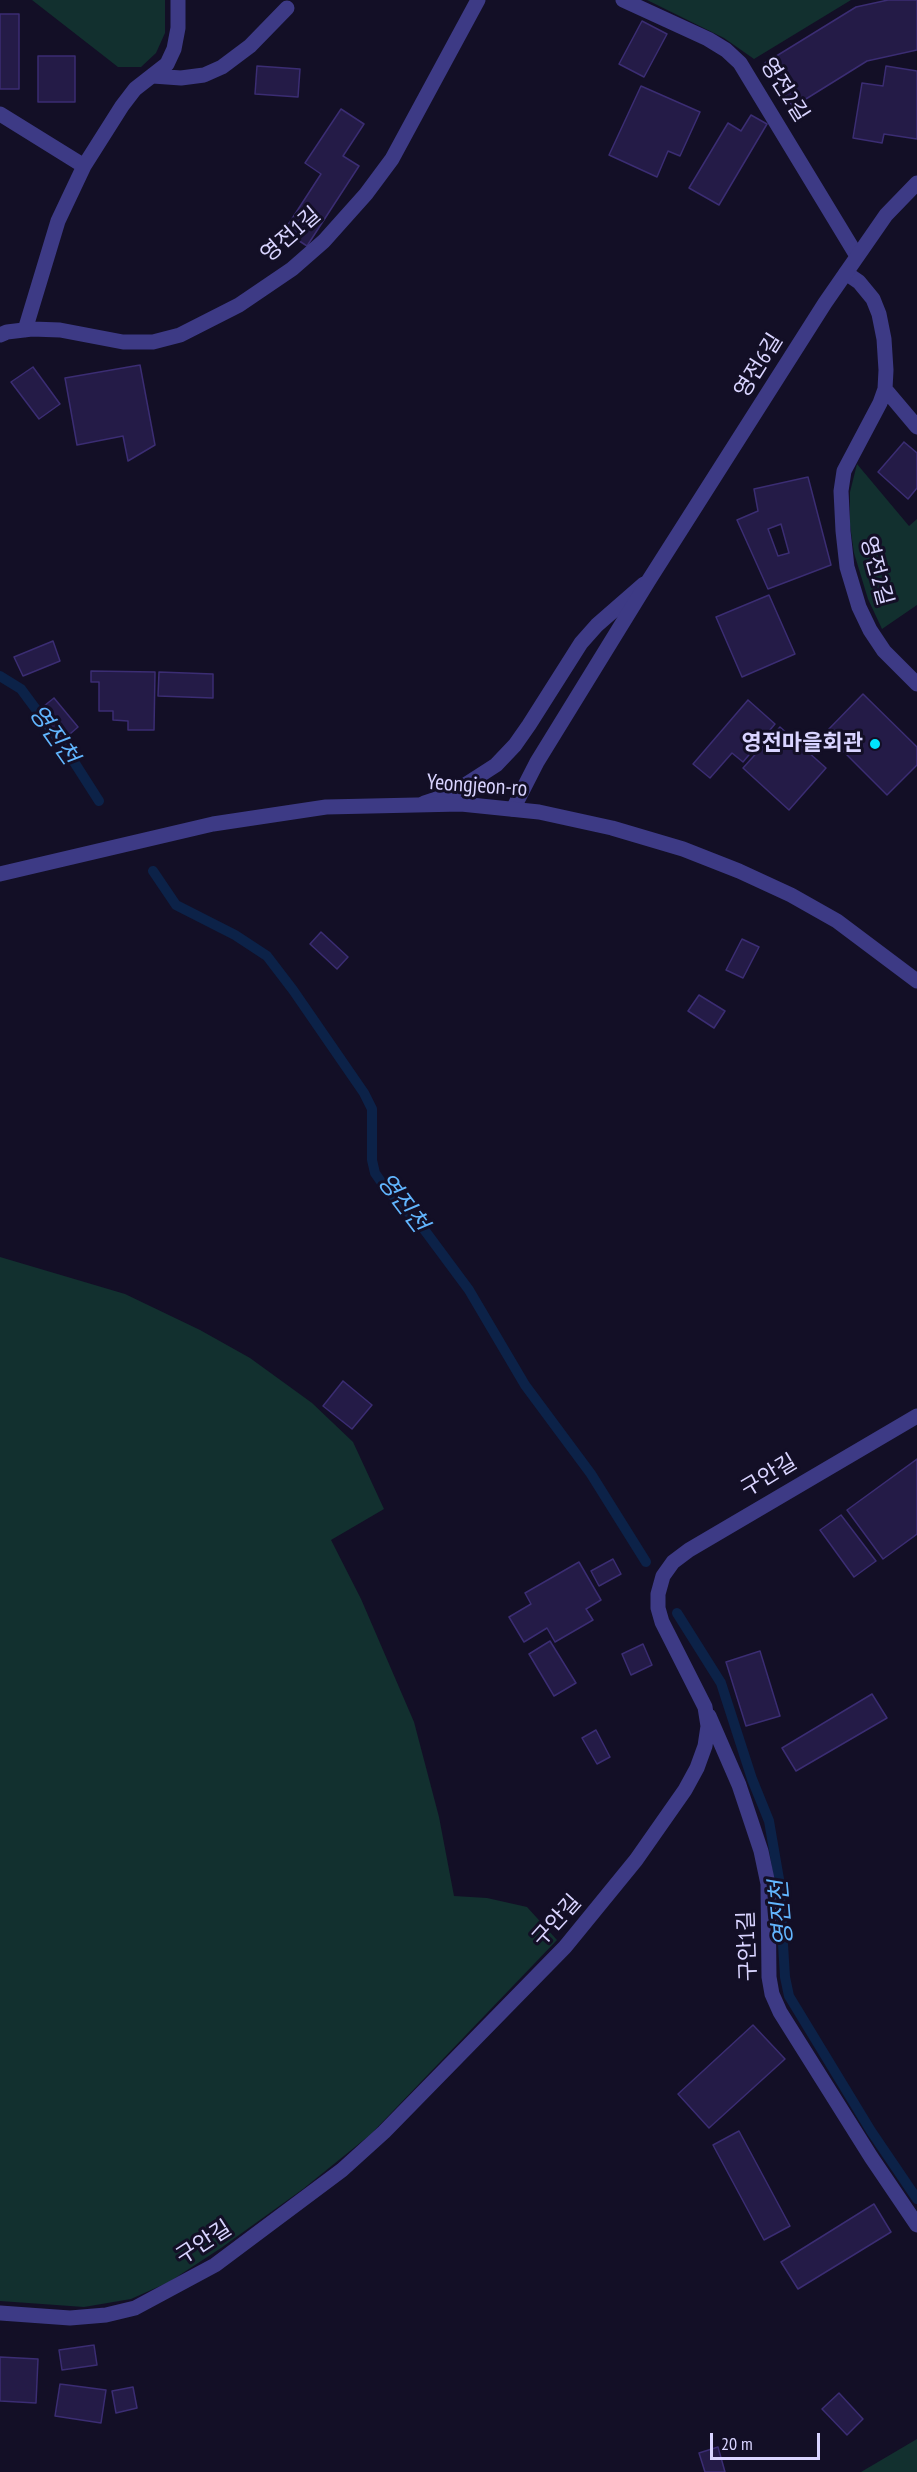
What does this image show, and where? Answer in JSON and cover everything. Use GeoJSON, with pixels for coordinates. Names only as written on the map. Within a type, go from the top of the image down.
{"type":"FeatureCollection","features":[{"type":"Feature","properties":{"kind":"street"},"geometry":{"type":"LineString","coordinates":[[26,330],[58,221],[84,166],[128,98],[135,89],[167,64],[174,49],[178,28],[178,0]]}},
{"type":"Feature","properties":{"kind":"street","name":"영전1길"},"geometry":{"type":"LineString","coordinates":[[0,335],[26,330],[60,330],[123,342],[153,342],[180,335],[239,304],[292,269],[324,241],[359,202],[392,159],[478,0]]}},
{"type":"Feature","properties":{"kind":"street","name":"영전2길"},"geometry":{"type":"LineString","coordinates":[[623,0],[708,39],[726,50],[740,63],[857,256]]}},
{"type":"Feature","properties":{"kind":"street"},"geometry":{"type":"LineString","coordinates":[[153,76],[182,78],[204,75],[222,67],[250,46],[287,8]]}},
{"type":"Feature","properties":{"kind":"street"},"geometry":{"type":"LineString","coordinates":[[0,114],[84,166]]}},
{"type":"Feature","properties":{"kind":"street","name":"영전6길"},"geometry":{"type":"LineString","coordinates":[[513,809],[537,762],[649,580],[846,273],[886,215],[917,183]]}},
{"type":"Feature","properties":{"kind":"street","name":"영전2길"},"geometry":{"type":"LineString","coordinates":[[846,273],[859,282],[873,299],[879,314],[885,350],[885,389],[844,471],[841,491],[847,567],[859,607],[870,630],[884,651],[917,684]]}},
{"type":"Feature","properties":{"kind":"street"},"geometry":{"type":"LineString","coordinates":[[885,389],[917,427]]}},
{"type":"Feature","properties":{"kind":"street","name":"영전6길"},"geometry":{"type":"LineString","coordinates":[[418,804],[451,794],[496,765],[515,745],[582,643],[597,625],[649,580]]}},
{"type":"Feature","properties":{"kind":"street","name":"Yeongjeon-ro"},"geometry":{"type":"LineString","coordinates":[[0,874],[181,831],[270,814],[326,807],[461,804],[539,812],[612,828],[683,849],[739,871],[791,895],[837,921],[917,981]]}},
{"type":"Feature","properties":{"kind":"street","name":"구안길"},"geometry":{"type":"LineString","coordinates":[[0,2313],[70,2318],[106,2315],[135,2308],[216,2265],[342,2170],[384,2132],[566,1947],[603,1903],[662,1824],[697,1768],[705,1746],[708,1726],[705,1707],[662,1622],[658,1594],[663,1576],[673,1562],[689,1550],[917,1416]]}},
{"type":"Feature","properties":{"kind":"street","name":"구안1길"},"geometry":{"type":"LineString","coordinates":[[705,1707],[739,1785],[761,1851],[768,1884],[769,1977],[772,1994],[780,2012],[865,2148],[917,2225]]}},
{"type":"Feature","properties":{"kind":"green space"},"geometry":{"type":"Polygon","coordinates":[[[32,0],[165,0],[165,33],[156,53],[141,67],[118,67],[32,0]]]}},
{"type":"Feature","properties":{"kind":"green space"},"geometry":{"type":"Polygon","coordinates":[[[647,0],[851,0],[754,59],[724,38],[647,0]]]}},
{"type":"Feature","properties":{"kind":"green space"},"geometry":{"type":"Polygon","coordinates":[[[857,464],[909,526],[917,519],[917,605],[882,629],[868,599],[854,553],[850,525],[850,492],[857,464]]]}},
{"type":"Feature","properties":{"kind":"green space"},"geometry":{"type":"Polygon","coordinates":[[[0,1257],[125,1294],[200,1330],[250,1358],[312,1403],[353,1442],[384,1509],[331,1540],[361,1599],[414,1722],[439,1817],[454,1896],[487,1898],[527,1907],[557,1940],[371,2134],[303,2189],[169,2282],[131,2299],[84,2307],[0,2301],[0,1257]]]}},
{"type":"Feature","properties":{"kind":"green space"},"geometry":{"type":"Polygon","coordinates":[[[917,2439],[917,2472],[861,2472],[917,2439]]]}},
{"type":"Feature","properties":{"kind":"building"},"geometry":{"type":"Polygon","coordinates":[[[888,0],[917,0],[917,50],[867,61],[793,107],[765,63],[856,7],[888,0]]]}},
{"type":"Feature","properties":{"kind":"building"},"geometry":{"type":"Polygon","coordinates":[[[0,14],[19,14],[19,89],[0,89],[0,14]]]}},
{"type":"Feature","properties":{"kind":"building"},"geometry":{"type":"Polygon","coordinates":[[[642,21],[667,34],[644,77],[619,64],[642,21]]]}},
{"type":"Feature","properties":{"kind":"building"},"geometry":{"type":"Polygon","coordinates":[[[38,56],[75,56],[75,102],[38,102],[38,56]]]}},
{"type":"Feature","properties":{"kind":"building"},"geometry":{"type":"Polygon","coordinates":[[[257,66],[300,69],[298,97],[255,94],[257,66]]]}},
{"type":"Feature","properties":{"kind":"building"},"geometry":{"type":"Polygon","coordinates":[[[886,66],[917,71],[917,139],[884,134],[882,143],[853,138],[862,83],[883,86],[886,66]]]}},
{"type":"Feature","properties":{"kind":"building"},"geometry":{"type":"Polygon","coordinates":[[[641,86],[700,112],[680,156],[668,151],[657,177],[609,155],[641,86]]]}},
{"type":"Feature","properties":{"kind":"building"},"geometry":{"type":"Polygon","coordinates":[[[341,109],[364,124],[343,156],[359,166],[307,246],[284,231],[321,174],[305,163],[341,109]]]}},
{"type":"Feature","properties":{"kind":"building"},"geometry":{"type":"Polygon","coordinates":[[[751,115],[767,124],[719,205],[689,188],[728,123],[741,131],[751,115]]]}},
{"type":"Feature","properties":{"kind":"building"},"geometry":{"type":"Polygon","coordinates":[[[140,365],[155,445],[128,461],[123,436],[77,445],[65,378],[140,365]]]}},
{"type":"Feature","properties":{"kind":"building"},"geometry":{"type":"Polygon","coordinates":[[[33,367],[60,404],[39,419],[11,382],[33,367]]]}},
{"type":"Feature","properties":{"kind":"building"},"geometry":{"type":"Polygon","coordinates":[[[904,442],[917,453],[917,488],[908,499],[878,472],[904,442]]]}},
{"type":"Feature","properties":{"kind":"building"},"geometry":{"type":"Polygon","coordinates":[[[808,477],[831,565],[768,589],[737,520],[758,511],[754,489],[808,477]],[[781,524],[768,529],[778,556],[789,553],[781,524]]]}},
{"type":"Feature","properties":{"kind":"building"},"geometry":{"type":"Polygon","coordinates":[[[769,595],[795,654],[742,677],[716,617],[769,595]]]}},
{"type":"Feature","properties":{"kind":"building"},"geometry":{"type":"Polygon","coordinates":[[[53,641],[60,661],[23,676],[14,657],[53,641]]]}},
{"type":"Feature","properties":{"kind":"building"},"geometry":{"type":"Polygon","coordinates":[[[91,671],[155,672],[154,730],[128,730],[128,721],[113,720],[113,711],[99,711],[99,682],[91,682],[91,671]]]}},
{"type":"Feature","properties":{"kind":"building"},"geometry":{"type":"Polygon","coordinates":[[[159,672],[213,674],[213,698],[158,696],[159,672]]]}},
{"type":"Feature","properties":{"kind":"building"},"geometry":{"type":"Polygon","coordinates":[[[863,694],[917,747],[917,765],[887,795],[825,733],[863,694]]]}},
{"type":"Feature","properties":{"kind":"building"},"geometry":{"type":"Polygon","coordinates":[[[54,698],[78,727],[63,740],[39,710],[54,698]]]}},
{"type":"Feature","properties":{"kind":"building"},"geometry":{"type":"Polygon","coordinates":[[[748,700],[775,724],[743,762],[732,753],[710,778],[693,764],[748,700]]]}},
{"type":"Feature","properties":{"kind":"building"},"geometry":{"type":"Polygon","coordinates":[[[780,727],[826,768],[789,810],[743,768],[780,727]]]}},
{"type":"Feature","properties":{"kind":"building"},"geometry":{"type":"Polygon","coordinates":[[[321,932],[348,957],[337,969],[310,944],[321,932]]]}},
{"type":"Feature","properties":{"kind":"building"},"geometry":{"type":"Polygon","coordinates":[[[742,939],[759,947],[743,978],[726,970],[742,939]]]}},
{"type":"Feature","properties":{"kind":"building"},"geometry":{"type":"Polygon","coordinates":[[[699,995],[725,1011],[714,1028],[688,1011],[699,995]]]}},
{"type":"Feature","properties":{"kind":"building"},"geometry":{"type":"Polygon","coordinates":[[[343,1381],[372,1405],[352,1429],[323,1406],[343,1381]]]}},
{"type":"Feature","properties":{"kind":"building"},"geometry":{"type":"Polygon","coordinates":[[[917,1459],[917,1534],[883,1559],[847,1510],[917,1459]]]}},
{"type":"Feature","properties":{"kind":"building"},"geometry":{"type":"Polygon","coordinates":[[[841,1515],[876,1561],[854,1577],[820,1530],[841,1515]]]}},
{"type":"Feature","properties":{"kind":"building"},"geometry":{"type":"Polygon","coordinates":[[[613,1559],[621,1574],[599,1586],[591,1571],[613,1559]]]}},
{"type":"Feature","properties":{"kind":"building"},"geometry":{"type":"Polygon","coordinates":[[[579,1562],[601,1600],[586,1609],[593,1620],[555,1642],[547,1628],[524,1642],[509,1617],[531,1604],[525,1593],[579,1562]]]}},
{"type":"Feature","properties":{"kind":"building"},"geometry":{"type":"Polygon","coordinates":[[[550,1641],[576,1683],[554,1696],[529,1654],[550,1641]]]}},
{"type":"Feature","properties":{"kind":"building"},"geometry":{"type":"Polygon","coordinates":[[[643,1644],[652,1665],[631,1675],[622,1654],[643,1644]]]}},
{"type":"Feature","properties":{"kind":"building"},"geometry":{"type":"Polygon","coordinates":[[[760,1651],[780,1716],[746,1726],[726,1662],[760,1651]]]}},
{"type":"Feature","properties":{"kind":"building"},"geometry":{"type":"Polygon","coordinates":[[[872,1694],[887,1718],[796,1771],[782,1748],[872,1694]]]}},
{"type":"Feature","properties":{"kind":"building"},"geometry":{"type":"Polygon","coordinates":[[[596,1730],[610,1757],[597,1764],[582,1738],[596,1730]]]}},
{"type":"Feature","properties":{"kind":"building"},"geometry":{"type":"Polygon","coordinates":[[[753,2025],[785,2059],[709,2128],[678,2094],[753,2025]]]}},
{"type":"Feature","properties":{"kind":"building"},"geometry":{"type":"Polygon","coordinates":[[[739,2131],[790,2226],[764,2240],[713,2145],[739,2131]]]}},
{"type":"Feature","properties":{"kind":"building"},"geometry":{"type":"Polygon","coordinates":[[[874,2204],[891,2232],[798,2289],[781,2262],[874,2204]]]}},
{"type":"Feature","properties":{"kind":"building"},"geometry":{"type":"Polygon","coordinates":[[[94,2345],[97,2365],[62,2370],[59,2350],[94,2345]]]}},
{"type":"Feature","properties":{"kind":"building"},"geometry":{"type":"Polygon","coordinates":[[[0,2357],[38,2359],[36,2403],[0,2401],[0,2357]]]}},
{"type":"Feature","properties":{"kind":"building"},"geometry":{"type":"Polygon","coordinates":[[[60,2384],[106,2390],[101,2423],[55,2416],[60,2384]]]}},
{"type":"Feature","properties":{"kind":"building"},"geometry":{"type":"Polygon","coordinates":[[[133,2387],[137,2408],[116,2413],[112,2391],[133,2387]]]}},
{"type":"Feature","properties":{"kind":"building"},"geometry":{"type":"Polygon","coordinates":[[[839,2393],[863,2419],[847,2435],[822,2409],[839,2393]]]}},
{"type":"Feature","properties":{"kind":"building"},"geometry":{"type":"Polygon","coordinates":[[[718,2447],[725,2472],[705,2472],[699,2453],[718,2447]]]}},
{"type":"Feature","properties":{"kind":"waterway","name":"영진천"},"geometry":{"type":"LineString","coordinates":[[0,676],[21,689],[69,754],[99,801]]}},
{"type":"Feature","properties":{"kind":"waterway","name":"영진천"},"geometry":{"type":"LineString","coordinates":[[153,871],[176,905],[235,935],[267,956],[293,990],[364,1093],[372,1109],[372,1160],[375,1173],[423,1228],[469,1290],[525,1385],[591,1474],[646,1562]]}},
{"type":"Feature","properties":{"kind":"waterway","name":"영진천"},"geometry":{"type":"LineString","coordinates":[[677,1613],[721,1683],[752,1779],[769,1821],[779,1879],[785,1977],[789,1996],[871,2131],[917,2199]]}},
{"type":"Feature","properties":{"kind":"place","name":"영전마을회관"},"geometry":{"type":"Point","coordinates":[875,744]}}]}
